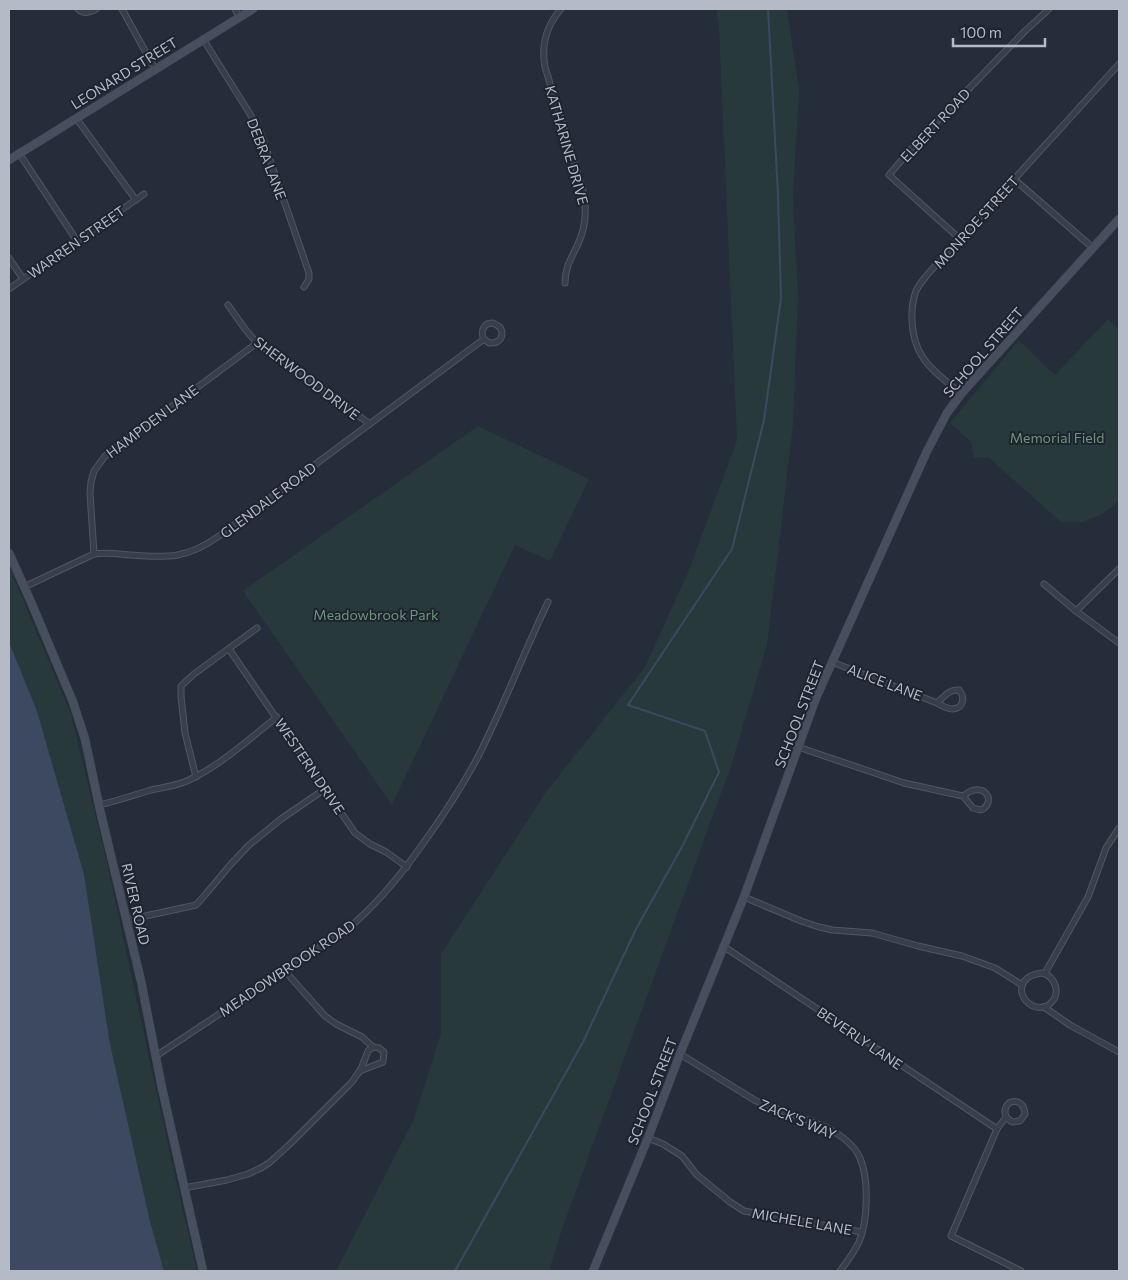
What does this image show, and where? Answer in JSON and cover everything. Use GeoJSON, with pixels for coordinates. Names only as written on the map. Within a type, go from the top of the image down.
{"type":"FeatureCollection","features":[{"type":"Feature","properties":{"kind":"street"},"geometry":{"type":"LineString","coordinates":[[78,9],[86,13],[96,9]]}},
{"type":"Feature","properties":{"kind":"street"},"geometry":{"type":"LineString","coordinates":[[122,9],[155,68]]}},
{"type":"Feature","properties":{"kind":"street"},"geometry":{"type":"LineString","coordinates":[[235,9],[239,17]]}},
{"type":"Feature","properties":{"kind":"street","name":"LEONARD STREET"},"geometry":{"type":"LineString","coordinates":[[10,158],[253,9]]}},
{"type":"Feature","properties":{"kind":"street","name":"KATHARINE DRIVE"},"geometry":{"type":"LineString","coordinates":[[561,9],[547,31],[543,58],[583,191],[586,209],[581,237],[568,264],[564,283]]}},
{"type":"Feature","properties":{"kind":"street","name":"ELBERT ROAD"},"geometry":{"type":"LineString","coordinates":[[960,238],[889,174],[924,135],[1024,32],[1049,9]]}},
{"type":"Feature","properties":{"kind":"street","name":"DEBRA LANE"},"geometry":{"type":"LineString","coordinates":[[203,39],[259,129],[309,273],[309,279],[304,287]]}},
{"type":"Feature","properties":{"kind":"street","name":"MONROE STREET"},"geometry":{"type":"LineString","coordinates":[[961,394],[922,356],[916,343],[912,325],[912,306],[916,290],[960,238],[1119,64]]}},
{"type":"Feature","properties":{"kind":"street"},"geometry":{"type":"LineString","coordinates":[[76,118],[136,200]]}},
{"type":"Feature","properties":{"kind":"street"},"geometry":{"type":"LineString","coordinates":[[19,153],[77,241]]}},
{"type":"Feature","properties":{"kind":"street"},"geometry":{"type":"LineString","coordinates":[[1014,179],[1093,248]]}},
{"type":"Feature","properties":{"kind":"street","name":"WARREN STREET"},"geometry":{"type":"LineString","coordinates":[[9,289],[144,194]]}},
{"type":"Feature","properties":{"kind":"street","name":"SCHOOL STREET"},"geometry":{"type":"LineString","coordinates":[[593,1271],[744,897],[816,698],[927,451],[947,412],[961,394],[1119,219]]}},
{"type":"Feature","properties":{"kind":"street"},"geometry":{"type":"LineString","coordinates":[[9,258],[23,279]]}},
{"type":"Feature","properties":{"kind":"street","name":"SHERWOOD DRIVE"},"geometry":{"type":"LineString","coordinates":[[228,305],[257,343],[370,424]]}},
{"type":"Feature","properties":{"kind":"street","name":"GLENDALE ROAD"},"geometry":{"type":"LineString","coordinates":[[495,323],[501,328],[502,336],[498,342],[490,343],[484,339],[482,331],[487,324],[495,323]]}},
{"type":"Feature","properties":{"kind":"street","name":"GLENDALE ROAD"},"geometry":{"type":"LineString","coordinates":[[24,587],[94,554],[107,553],[170,557],[196,550],[219,536],[484,339]]}},
{"type":"Feature","properties":{"kind":"street","name":"HAMPDEN LANE"},"geometry":{"type":"LineString","coordinates":[[94,554],[90,493],[94,471],[101,460],[257,343]]}},
{"type":"Feature","properties":{"kind":"street","name":"RIVER ROAD"},"geometry":{"type":"LineString","coordinates":[[9,554],[75,708],[86,745],[146,1004],[162,1088],[203,1271]]}},
{"type":"Feature","properties":{"kind":"street"},"geometry":{"type":"LineString","coordinates":[[1076,611],[1119,568]]}},
{"type":"Feature","properties":{"kind":"street"},"geometry":{"type":"LineString","coordinates":[[1044,584],[1119,643]]}},
{"type":"Feature","properties":{"kind":"street","name":"MEADOWBROOK ROAD"},"geometry":{"type":"LineString","coordinates":[[156,1056],[356,922],[407,867],[451,803],[476,761],[548,602]]}},
{"type":"Feature","properties":{"kind":"street"},"geometry":{"type":"LineString","coordinates":[[196,777],[185,733],[181,688],[194,674],[257,628]]}},
{"type":"Feature","properties":{"kind":"street","name":"WESTERN DRIVE"},"geometry":{"type":"LineString","coordinates":[[229,649],[355,833],[407,867]]}},
{"type":"Feature","properties":{"kind":"street","name":"ALICE LANE"},"geometry":{"type":"LineString","coordinates":[[832,662],[946,707],[954,709],[959,707],[962,704],[963,698],[959,690],[954,690],[937,703]]}},
{"type":"Feature","properties":{"kind":"street"},"geometry":{"type":"LineString","coordinates":[[99,805],[196,777],[235,750],[277,717]]}},
{"type":"Feature","properties":{"kind":"street"},"geometry":{"type":"LineString","coordinates":[[798,747],[904,783],[963,796],[976,809],[983,809],[988,803],[989,798],[981,790],[972,790],[963,796]]}},
{"type":"Feature","properties":{"kind":"street"},"geometry":{"type":"LineString","coordinates":[[127,920],[196,905],[248,845],[280,819],[325,789]]}},
{"type":"Feature","properties":{"kind":"street"},"geometry":{"type":"LineString","coordinates":[[1045,973],[1088,897],[1106,848],[1119,828]]}},
{"type":"Feature","properties":{"kind":"street"},"geometry":{"type":"LineString","coordinates":[[744,897],[819,927],[832,930],[872,933],[962,956],[995,968],[1022,984]]}},
{"type":"Feature","properties":{"kind":"street","name":"BEVERLY LANE"},"geometry":{"type":"LineString","coordinates":[[723,946],[996,1129]]}},
{"type":"Feature","properties":{"kind":"street"},"geometry":{"type":"LineString","coordinates":[[284,971],[325,1016],[384,1052],[383,1062],[360,1072]]}},
{"type":"Feature","properties":{"kind":"street"},"geometry":{"type":"LineString","coordinates":[[1045,973],[1056,985],[1057,989],[1053,1001],[1049,1005],[1036,1007],[1028,1002],[1023,994],[1022,984],[1033,974],[1045,973]]}},
{"type":"Feature","properties":{"kind":"street"},"geometry":{"type":"LineString","coordinates":[[1044,1007],[1070,1025],[1119,1052]]}},
{"type":"Feature","properties":{"kind":"street"},"geometry":{"type":"LineString","coordinates":[[184,1188],[227,1180],[248,1174],[265,1166],[305,1130],[352,1082],[360,1072],[368,1051],[373,1047]]}},
{"type":"Feature","properties":{"kind":"street","name":"ZACK'S WAY"},"geometry":{"type":"LineString","coordinates":[[680,1054],[756,1101],[826,1127],[847,1142],[859,1157],[865,1176],[865,1220],[855,1249],[840,1271]]}},
{"type":"Feature","properties":{"kind":"street"},"geometry":{"type":"LineString","coordinates":[[1018,1102],[1024,1108],[1025,1114],[1020,1121],[1012,1122],[1006,1117],[1004,1110],[1009,1103],[1018,1102]]}},
{"type":"Feature","properties":{"kind":"street"},"geometry":{"type":"LineString","coordinates":[[1006,1117],[996,1129],[950,1236],[1021,1271]]}},
{"type":"Feature","properties":{"kind":"street","name":"MICHELE LANE"},"geometry":{"type":"LineString","coordinates":[[648,1138],[664,1144],[682,1156],[697,1175],[744,1211],[862,1232]]}},
{"type":"Feature","properties":{"kind":"green space"},"geometry":{"type":"Polygon","coordinates":[[[716,9],[787,9],[799,90],[793,197],[798,297],[793,425],[767,645],[731,766],[562,1229],[549,1271],[336,1271],[414,1119],[441,1033],[441,954],[546,792],[645,667],[689,570],[737,440],[719,27],[716,9]]]}},
{"type":"Feature","properties":{"kind":"green space","name":"Memorial Field"},"geometry":{"type":"Polygon","coordinates":[[[1108,319],[1119,330],[1119,501],[1103,514],[1083,522],[1061,522],[988,457],[974,458],[971,442],[950,423],[1019,340],[1055,375],[1108,319]]]}},
{"type":"Feature","properties":{"kind":"green space","name":"Meadowbrook Park"},"geometry":{"type":"Polygon","coordinates":[[[478,426],[589,479],[550,561],[515,545],[392,805],[243,591],[478,426]]]}},
{"type":"Feature","properties":{"kind":"green space"},"geometry":{"type":"Polygon","coordinates":[[[9,566],[71,714],[108,867],[197,1271],[164,1271],[150,1221],[110,1044],[84,874],[37,711],[9,642],[9,566]]]}},
{"type":"Feature","properties":{"kind":"water"},"geometry":{"type":"Polygon","coordinates":[[[9,642],[37,711],[84,874],[110,1044],[150,1221],[164,1271],[9,1271],[9,642]]]}},
{"type":"Feature","properties":{"kind":"waterway"},"geometry":{"type":"LineString","coordinates":[[455,1271],[583,1042],[636,929],[683,845],[719,772],[705,731],[628,705],[732,549],[764,420],[781,298],[778,195],[768,9]]}}]}
